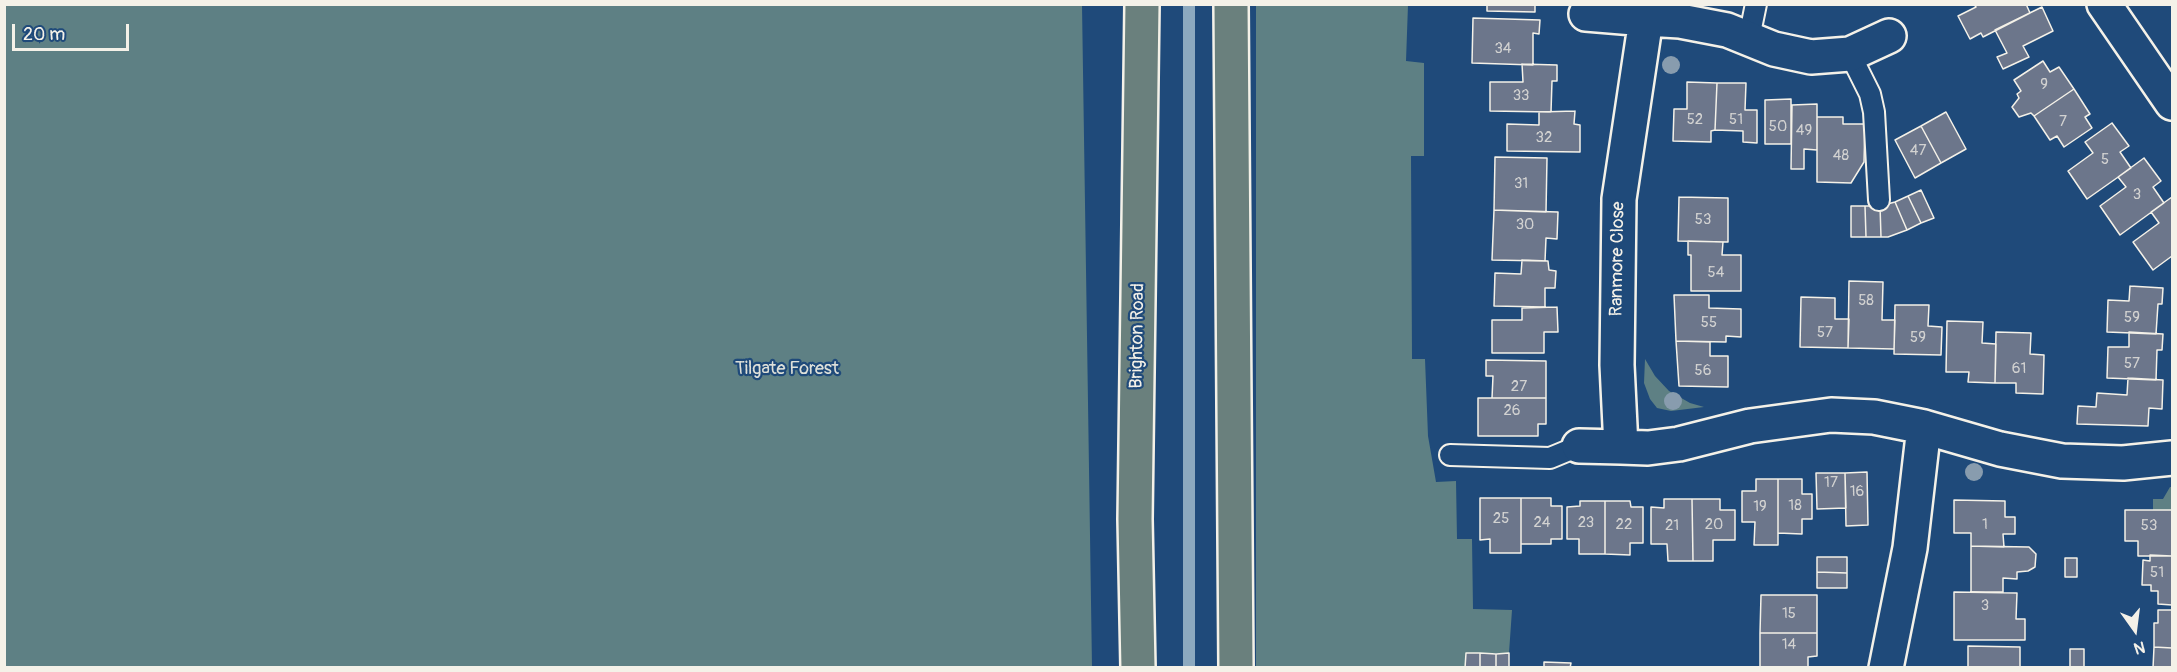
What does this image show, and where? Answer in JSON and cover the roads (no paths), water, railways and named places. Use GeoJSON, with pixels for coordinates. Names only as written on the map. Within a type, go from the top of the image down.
{"type":"FeatureCollection","features":[{"type":"Feature","properties":{"kind":"main road","name":"Brighton Road"},"geometry":{"type":"LineString","coordinates":[[1138,668],[1135,519],[1142,4]]}},
{"type":"Feature","properties":{"kind":"main road"},"geometry":{"type":"LineString","coordinates":[[1231,4],[1236,668]]}},
{"type":"Feature","properties":{"kind":"street"},"geometry":{"type":"LineString","coordinates":[[2104,4],[2172,103]]}},
{"type":"Feature","properties":{"kind":"street"},"geometry":{"type":"LineString","coordinates":[[1585,9],[1704,25],[1749,38],[1791,54],[1810,57],[1850,54],[1888,36]]}},
{"type":"Feature","properties":{"kind":"street","name":"Ranmore Close"},"geometry":{"type":"LineString","coordinates":[[1621,447],[1617,365],[1619,199],[1646,19]]}},
{"type":"Feature","properties":{"kind":"street"},"geometry":{"type":"LineString","coordinates":[[1579,447],[1648,448],[1679,444],[1750,426],[1831,415],[1874,417],[1924,427],[2000,449],[2062,461],[2123,464],[2172,458]]}},
{"type":"Feature","properties":{"kind":"street"},"geometry":{"type":"LineString","coordinates":[[1886,668],[1910,548],[1924,427]]}},
{"type":"Feature","properties":{"kind":"lane"},"geometry":{"type":"LineString","coordinates":[[1749,38],[1756,4]]}},
{"type":"Feature","properties":{"kind":"lane"},"geometry":{"type":"LineString","coordinates":[[1850,54],[1870,94],[1874,112],[1879,200]]}},
{"type":"Feature","properties":{"kind":"lane"},"geometry":{"type":"LineString","coordinates":[[1450,455],[1550,458],[1579,447]]}},
{"type":"Feature","properties":{"kind":"waterway"},"geometry":{"type":"LineString","coordinates":[[1189,4],[1189,668]]}},
{"type":"Feature","properties":{"kind":"park label","name":"Tilgate Forest"},"geometry":{"type":"Point","coordinates":[787,369]}}]}
